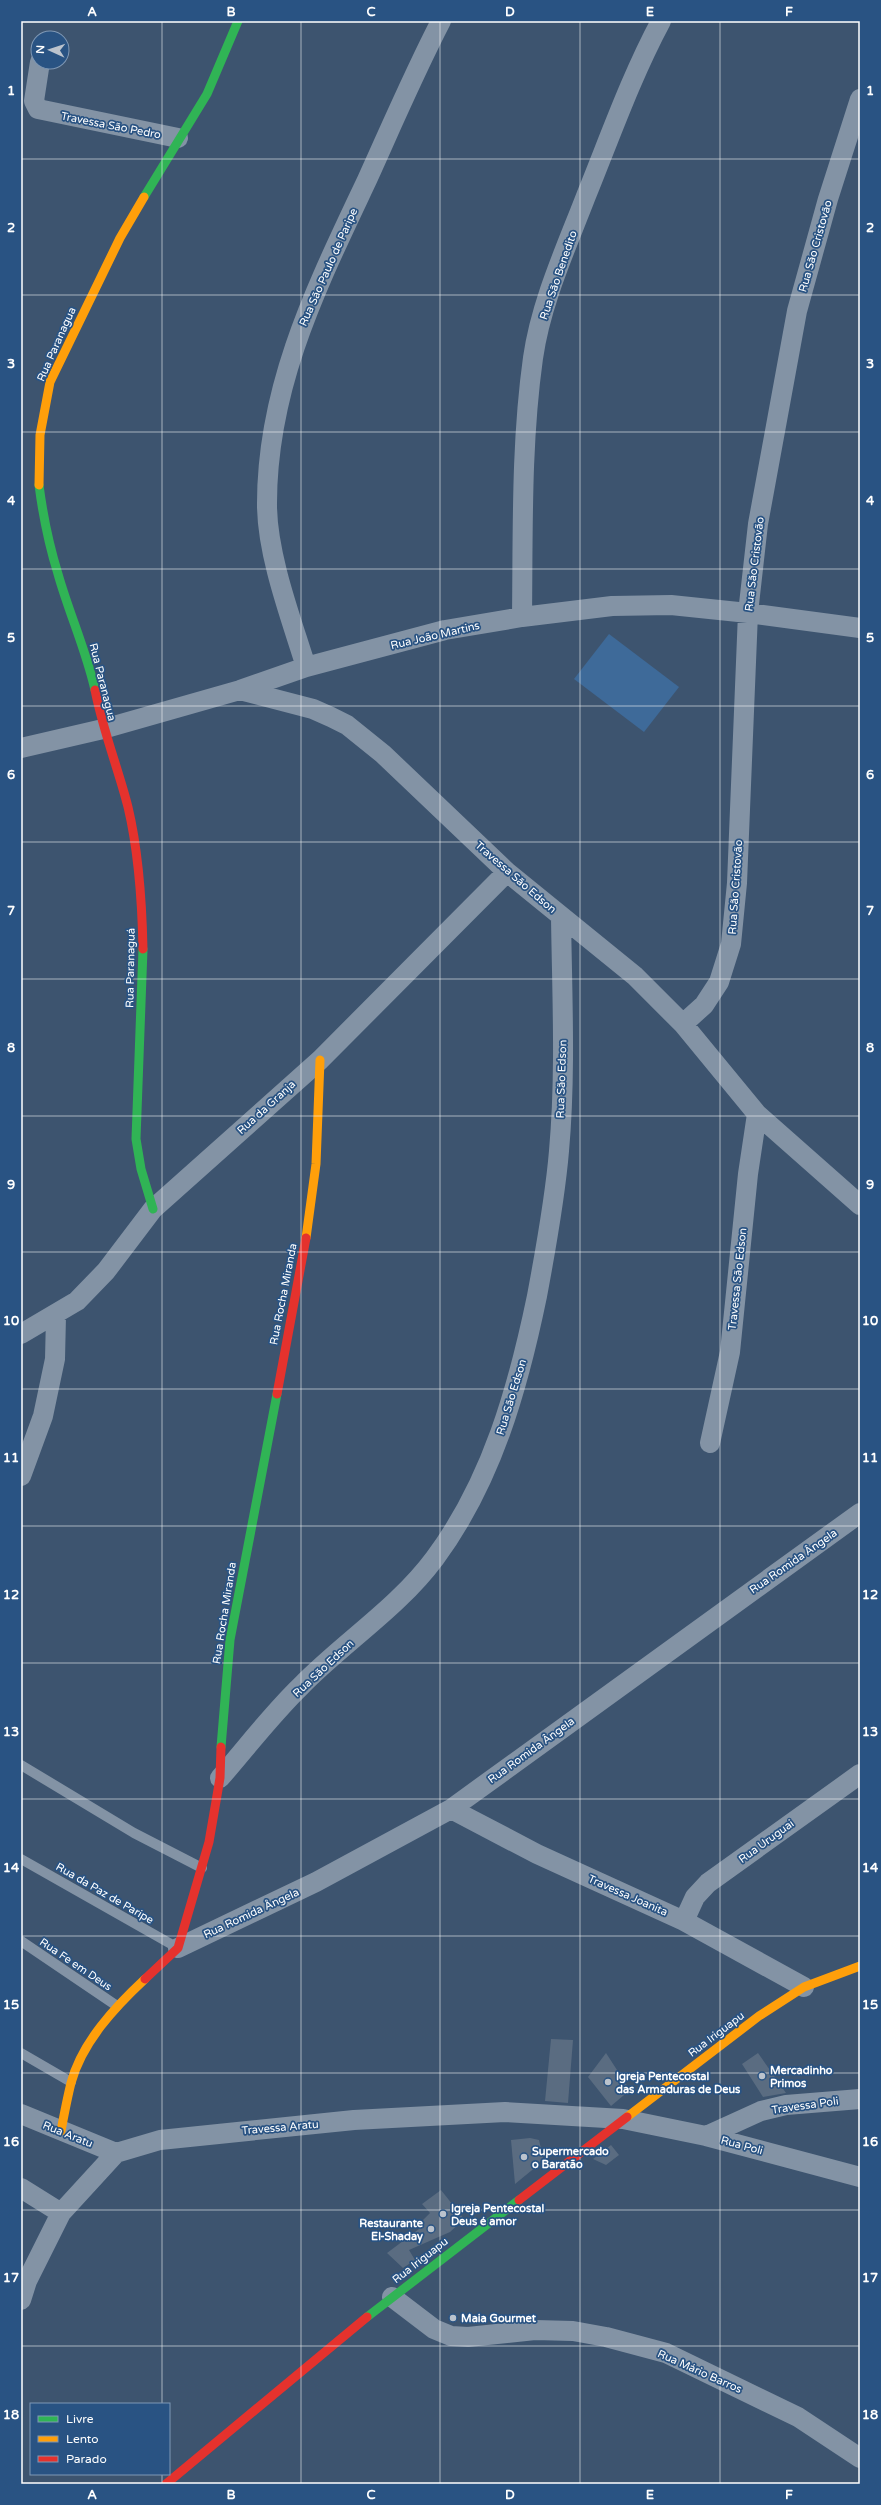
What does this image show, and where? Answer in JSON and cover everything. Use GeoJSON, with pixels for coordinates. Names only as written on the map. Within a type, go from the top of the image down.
{"type":"FeatureCollection","features":[{"type":"Feature","properties":{"kind":"street","name":"Rua Paranagua"},"geometry":{"type":"LineString","coordinates":[[103,730],[89,663],[58,576],[46,534],[39,484],[40,435],[50,382],[120,238],[178,138],[207,94],[238,21]]}},
{"type":"Feature","properties":{"kind":"street","name":"Rua São Paulo de Paripe"},"geometry":{"type":"LineString","coordinates":[[306,667],[276,570],[267,508],[271,432],[288,363],[311,301],[441,21]]}},
{"type":"Feature","properties":{"kind":"street","name":"Rua São Benedito"},"geometry":{"type":"LineString","coordinates":[[522,616],[525,427],[533,357],[547,299],[569,240],[641,59],[661,21]]}},
{"type":"Feature","properties":{"kind":"street","name":"Travessa São Pedro"},"geometry":{"type":"LineString","coordinates":[[39,70],[34,101],[38,109],[45,112],[178,138]]}},
{"type":"Feature","properties":{"kind":"street","name":"Rua São Cristovão"},"geometry":{"type":"LineString","coordinates":[[683,1024],[704,1004],[719,982],[731,944],[738,883],[748,613],[758,524],[797,311],[828,199],[860,99]]}},
{"type":"Feature","properties":{"kind":"street","name":"Rua João Martins"},"geometry":{"type":"LineString","coordinates":[[21,748],[103,730],[240,690],[306,667],[445,630],[522,616],[612,606],[671,605],[748,613],[860,628]]}},
{"type":"Feature","properties":{"kind":"street","name":"Travessa São Edson"},"geometry":{"type":"LineString","coordinates":[[240,690],[313,709],[346,725],[383,754],[507,872],[635,976],[683,1024],[757,1114],[860,1205]]}},
{"type":"Feature","properties":{"kind":"street","name":"Rua Paranaguá"},"geometry":{"type":"LineString","coordinates":[[103,730],[128,807],[140,875],[143,948],[136,1139],[141,1169],[153,1209]]}},
{"type":"Feature","properties":{"kind":"street","name":"Rua da Granja"},"geometry":{"type":"LineString","coordinates":[[21,1334],[56,1316],[77,1301],[106,1271],[153,1209],[320,1060],[507,872]]}},
{"type":"Feature","properties":{"kind":"street","name":"Rua São Edson"},"geometry":{"type":"LineString","coordinates":[[220,1778],[301,1686],[407,1590],[435,1558],[468,1506],[501,1433],[524,1359],[544,1260],[559,1150],[563,1039],[561,916]]}},
{"type":"Feature","properties":{"kind":"street","name":"Rua Rocha Miranda"},"geometry":{"type":"LineString","coordinates":[[61,2132],[71,2082],[81,2057],[117,2006],[178,1948],[202,1868],[220,1778],[224,1695],[230,1640],[306,1239],[316,1164],[320,1060]]}},
{"type":"Feature","properties":{"kind":"street","name":"Travessa São Edson"},"geometry":{"type":"LineString","coordinates":[[710,1443],[730,1352],[748,1174],[757,1114]]}},
{"type":"Feature","properties":{"kind":"street"},"geometry":{"type":"LineString","coordinates":[[21,1476],[43,1416],[55,1359],[56,1316]]}},
{"type":"Feature","properties":{"kind":"street","name":"Rua Romida Ângela"},"geometry":{"type":"LineString","coordinates":[[178,1948],[316,1882],[451,1809],[860,1513]]}},
{"type":"Feature","properties":{"kind":"street","name":"Rua Uruguai"},"geometry":{"type":"LineString","coordinates":[[684,1921],[695,1897],[708,1883],[860,1774]]}},
{"type":"Feature","properties":{"kind":"street","name":"Travessa Joanita"},"geometry":{"type":"LineString","coordinates":[[451,1809],[530,1851],[684,1921],[804,1988]]}},
{"type":"Feature","properties":{"kind":"street","name":"Rua Iriguapu"},"geometry":{"type":"LineString","coordinates":[[166,2484],[392,2297],[759,2016],[804,1988],[860,1966]]}},
{"type":"Feature","properties":{"kind":"street","name":"Travessa Poli"},"geometry":{"type":"LineString","coordinates":[[706,2136],[761,2111],[786,2105],[860,2099]]}},
{"type":"Feature","properties":{"kind":"street","name":"Travessa Aratu"},"geometry":{"type":"LineString","coordinates":[[116,2153],[160,2140],[354,2120],[505,2112],[623,2119]]}},
{"type":"Feature","properties":{"kind":"street","name":"Rua Aratu"},"geometry":{"type":"LineString","coordinates":[[21,2114],[61,2132],[116,2153]]}},
{"type":"Feature","properties":{"kind":"street","name":"Rua Poli"},"geometry":{"type":"LineString","coordinates":[[623,2119],[706,2136],[860,2177]]}},
{"type":"Feature","properties":{"kind":"street"},"geometry":{"type":"LineString","coordinates":[[21,2300],[24,2280],[61,2213],[116,2153]]}},
{"type":"Feature","properties":{"kind":"street"},"geometry":{"type":"LineString","coordinates":[[21,2188],[61,2213]]}},
{"type":"Feature","properties":{"kind":"street","name":"Rua Mário Barros"},"geometry":{"type":"LineString","coordinates":[[392,2297],[429,2325],[451,2336],[468,2337],[535,2330],[573,2331],[606,2337],[666,2353],[798,2417],[860,2458]]}},
{"type":"Feature","properties":{"kind":"lane"},"geometry":{"type":"LineString","coordinates":[[21,1765],[134,1834],[202,1868]]}},
{"type":"Feature","properties":{"kind":"lane","name":"Rua da Paz de Paripe"},"geometry":{"type":"LineString","coordinates":[[21,1859],[178,1948]]}},
{"type":"Feature","properties":{"kind":"lane","name":"Rua Fe em Deus"},"geometry":{"type":"LineString","coordinates":[[21,1941],[117,2006]]}},
{"type":"Feature","properties":{"kind":"lane"},"geometry":{"type":"LineString","coordinates":[[21,2053],[71,2082]]}},
{"type":"Feature","properties":{"kind":"shaded area"},"geometry":{"type":"Polygon","coordinates":[[[609,634],[679,687],[644,732],[574,679],[609,634]]]}},
{"type":"Feature","properties":{"kind":"building"},"geometry":{"type":"Polygon","coordinates":[[[551,2039],[573,2040],[568,2103],[545,2101],[551,2039]]]}},
{"type":"Feature","properties":{"kind":"building"},"geometry":{"type":"Polygon","coordinates":[[[606,2053],[630,2090],[611,2106],[588,2077],[606,2053]]]}},
{"type":"Feature","properties":{"kind":"building"},"geometry":{"type":"Polygon","coordinates":[[[758,2053],[786,2093],[763,2097],[742,2064],[758,2053]]]}},
{"type":"Feature","properties":{"kind":"building"},"geometry":{"type":"Polygon","coordinates":[[[530,2138],[539,2140],[543,2157],[537,2166],[515,2184],[511,2140],[530,2138]]]}},
{"type":"Feature","properties":{"kind":"building"},"geometry":{"type":"Polygon","coordinates":[[[611,2145],[619,2155],[606,2165],[593,2159],[611,2145]]]}},
{"type":"Feature","properties":{"kind":"building"},"geometry":{"type":"Polygon","coordinates":[[[441,2190],[464,2219],[450,2232],[409,2250],[415,2260],[403,2268],[387,2253],[423,2226],[421,2222],[430,2213],[422,2204],[441,2190]]]}},
{"type":"Feature","properties":{"kind":"traffic: fast"},"geometry":{"type":"LineString","coordinates":[[144,197],[207,94],[238,21]]}},
{"type":"Feature","properties":{"kind":"traffic: fast"},"geometry":{"type":"LineString","coordinates":[[39,485],[42,508],[62,589],[87,660],[95,690]]}},
{"type":"Feature","properties":{"kind":"traffic: fast"},"geometry":{"type":"LineString","coordinates":[[143,949],[136,1139],[141,1169],[153,1209]]}},
{"type":"Feature","properties":{"kind":"traffic: fast"},"geometry":{"type":"LineString","coordinates":[[221,1747],[230,1640],[277,1394]]}},
{"type":"Feature","properties":{"kind":"traffic: fast"},"geometry":{"type":"LineString","coordinates":[[367,2317],[519,2200]]}},
{"type":"Feature","properties":{"kind":"traffic: slow"},"geometry":{"type":"LineString","coordinates":[[39,485],[40,435],[50,382],[120,238],[144,197]]}},
{"type":"Feature","properties":{"kind":"traffic: slow"},"geometry":{"type":"LineString","coordinates":[[306,1238],[316,1164],[320,1060]]}},
{"type":"Feature","properties":{"kind":"traffic: slow"},"geometry":{"type":"LineString","coordinates":[[627,2117],[759,2016],[804,1987],[860,1966]]}},
{"type":"Feature","properties":{"kind":"traffic: slow"},"geometry":{"type":"LineString","coordinates":[[61,2131],[71,2083],[83,2053],[91,2039],[111,2013],[145,1979]]}},
{"type":"Feature","properties":{"kind":"traffic: jam"},"geometry":{"type":"LineString","coordinates":[[95,690],[102,720],[132,824],[139,877],[143,949]]}},
{"type":"Feature","properties":{"kind":"traffic: jam"},"geometry":{"type":"LineString","coordinates":[[277,1394],[306,1238]]}},
{"type":"Feature","properties":{"kind":"traffic: jam"},"geometry":{"type":"LineString","coordinates":[[145,1979],[178,1948],[209,1842],[220,1778],[221,1747]]}},
{"type":"Feature","properties":{"kind":"traffic: jam"},"geometry":{"type":"LineString","coordinates":[[519,2200],[627,2117]]}},
{"type":"Feature","properties":{"kind":"traffic: jam"},"geometry":{"type":"LineString","coordinates":[[166,2484],[367,2317]]}},
{"type":"Feature","properties":{"kind":"place","name":"Mercadinho Primos"},"geometry":{"type":"Point","coordinates":[762,2076]}},
{"type":"Feature","properties":{"kind":"place","name":"Igreja Pentecostal das Armaduras de Deus"},"geometry":{"type":"Point","coordinates":[608,2082]}},
{"type":"Feature","properties":{"kind":"place","name":"Supermercado o Baratão"},"geometry":{"type":"Point","coordinates":[524,2157]}},
{"type":"Feature","properties":{"kind":"place","name":"Igreja Pentecostal Deus é amor"},"geometry":{"type":"Point","coordinates":[443,2214]}},
{"type":"Feature","properties":{"kind":"place","name":"Restaurante El-Shaday"},"geometry":{"type":"Point","coordinates":[431,2229]}},
{"type":"Feature","properties":{"kind":"place","name":"Maia Gourmet"},"geometry":{"type":"Point","coordinates":[453,2318]}}]}
